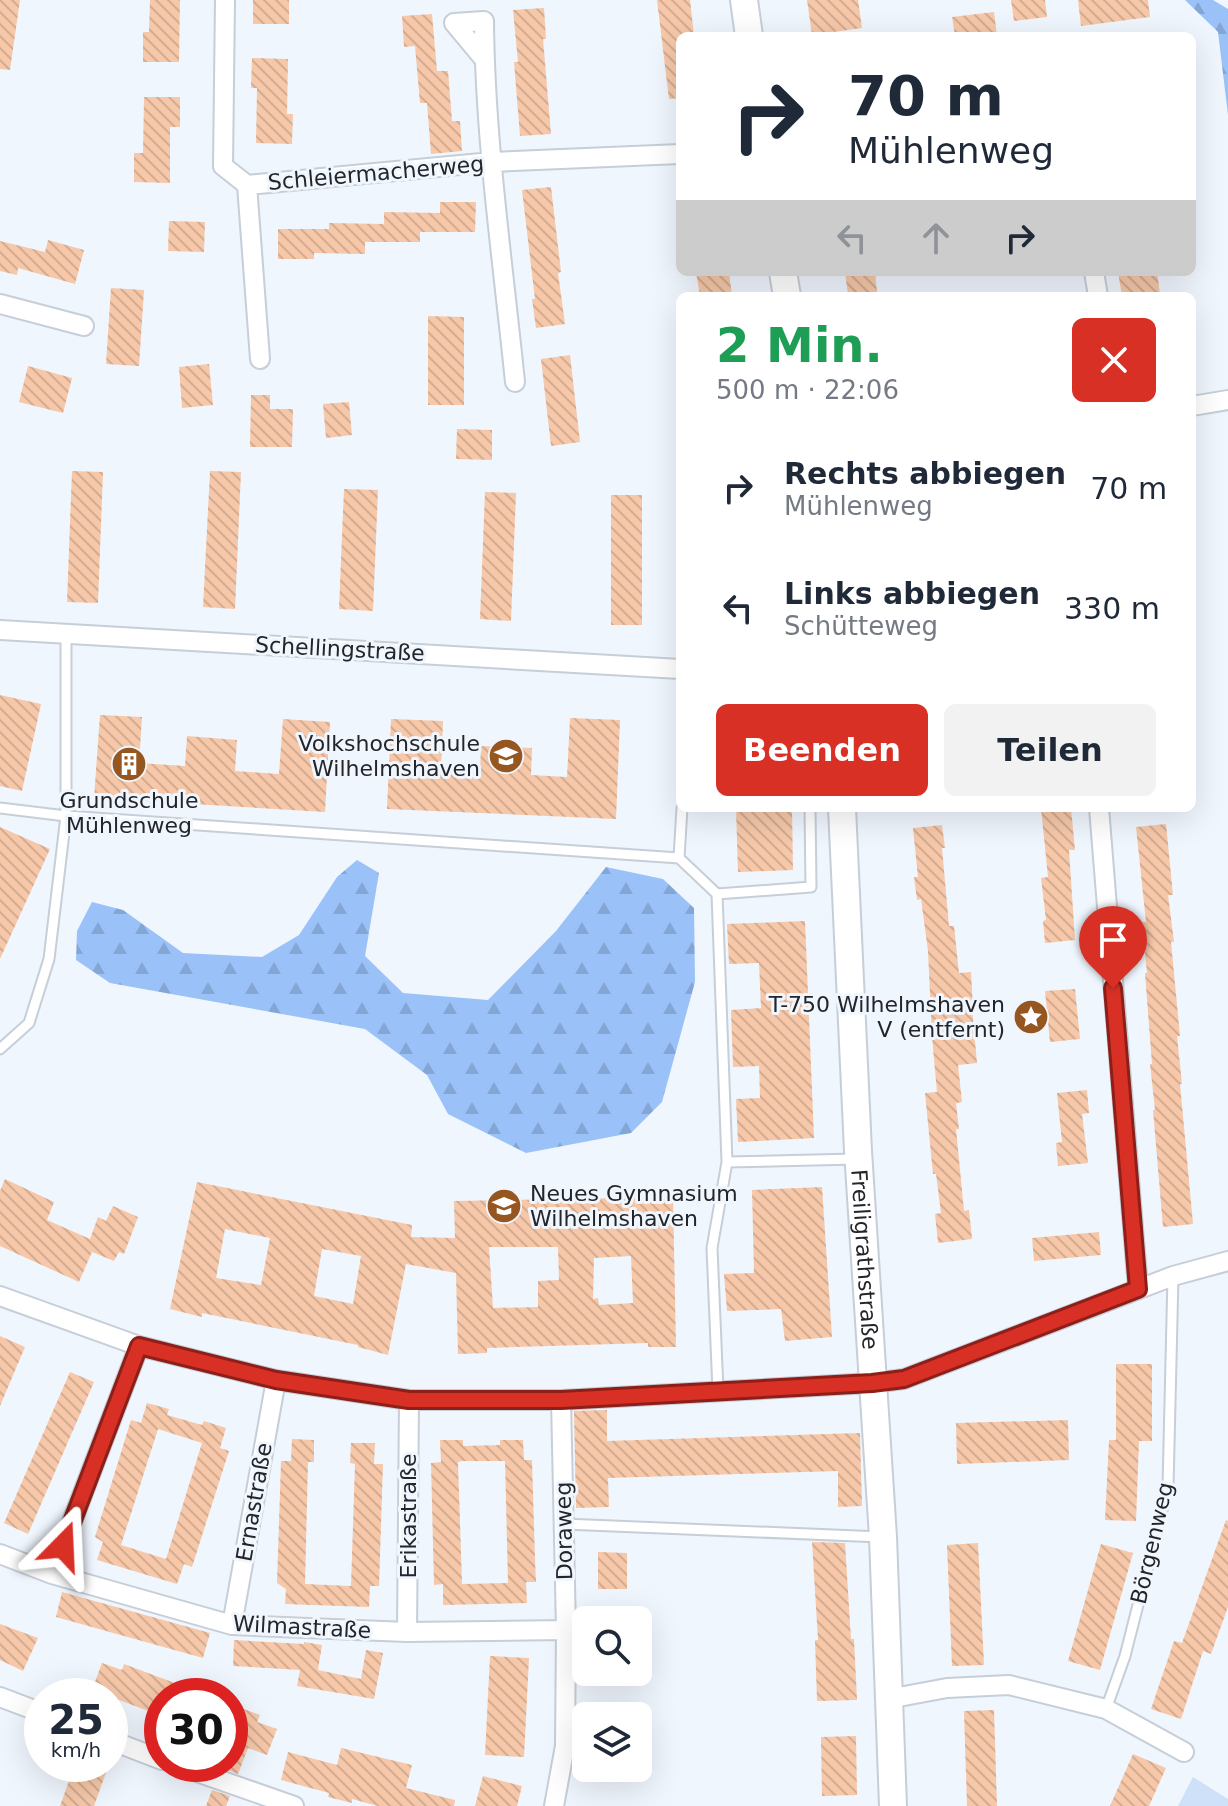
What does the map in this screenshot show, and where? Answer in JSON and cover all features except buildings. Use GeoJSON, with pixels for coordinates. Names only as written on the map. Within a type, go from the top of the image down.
{"type":"FeatureCollection","features":[{"type":"Feature","properties":{"kind":"street"},"geometry":{"type":"LineString","coordinates":[[225,0],[223,166],[247,185]]}},
{"type":"Feature","properties":{"kind":"street"},"geometry":{"type":"LineString","coordinates":[[744,0],[748,32]]}},
{"type":"Feature","properties":{"kind":"street"},"geometry":{"type":"LineString","coordinates":[[484,59],[515,382]]}},
{"type":"Feature","properties":{"kind":"street","name":"Schleiermacherweg"},"geometry":{"type":"LineString","coordinates":[[260,359],[247,185],[492,162],[676,154]]}},
{"type":"Feature","properties":{"kind":"street"},"geometry":{"type":"LineString","coordinates":[[0,304],[84,326]]}},
{"type":"Feature","properties":{"kind":"street"},"geometry":{"type":"LineString","coordinates":[[1196,405],[1228,400]]}},
{"type":"Feature","properties":{"kind":"street","name":"Schellingstraße"},"geometry":{"type":"LineString","coordinates":[[0,630],[676,669]]}},
{"type":"Feature","properties":{"kind":"street","name":"Freiligrathstraße"},"geometry":{"type":"LineString","coordinates":[[842,812],[859,1159],[883,1537],[893,1806]]}},
{"type":"Feature","properties":{"kind":"street"},"geometry":{"type":"LineString","coordinates":[[1099,812],[1138,1289]]}},
{"type":"Feature","properties":{"kind":"street"},"geometry":{"type":"LineString","coordinates":[[0,1296],[139,1346],[276,1380],[409,1400],[561,1400],[904,1379],[1173,1276],[1228,1261]]}},
{"type":"Feature","properties":{"kind":"street"},"geometry":{"type":"LineString","coordinates":[[52,1574],[139,1346]]}},
{"type":"Feature","properties":{"kind":"street","name":"Ernastraße"},"geometry":{"type":"LineString","coordinates":[[232,1625],[276,1380]]}},
{"type":"Feature","properties":{"kind":"street","name":"Erikastraße"},"geometry":{"type":"LineString","coordinates":[[407,1632],[409,1400]]}},
{"type":"Feature","properties":{"kind":"street","name":"Doraweg"},"geometry":{"type":"LineString","coordinates":[[554,1806],[565,1746],[561,1400]]}},
{"type":"Feature","properties":{"kind":"street","name":"Wilmastraße"},"geometry":{"type":"LineString","coordinates":[[0,1554],[52,1574],[232,1625],[407,1632],[566,1630]]}},
{"type":"Feature","properties":{"kind":"street"},"geometry":{"type":"LineString","coordinates":[[888,1699],[947,1688],[1009,1685],[1106,1709],[1184,1752]]}},
{"type":"Feature","properties":{"kind":"street"},"geometry":{"type":"LineString","coordinates":[[0,1697],[24,1706]]}},
{"type":"Feature","properties":{"kind":"street"},"geometry":{"type":"LineString","coordinates":[[225,1782],[294,1806]]}},
{"type":"Feature","properties":{"kind":"lane"},"geometry":{"type":"LineString","coordinates":[[0,1049],[29,1023],[49,959],[66,816],[66,634]]}},
{"type":"Feature","properties":{"kind":"lane"},"geometry":{"type":"LineString","coordinates":[[0,808],[66,816],[679,858],[717,894],[727,1162],[712,1248],[718,1391]]}},
{"type":"Feature","properties":{"kind":"lane"},"geometry":{"type":"LineString","coordinates":[[679,858],[682,812]]}},
{"type":"Feature","properties":{"kind":"lane"},"geometry":{"type":"LineString","coordinates":[[717,894],[811,887],[810,812]]}},
{"type":"Feature","properties":{"kind":"lane"},"geometry":{"type":"LineString","coordinates":[[727,1162],[859,1159]]}},
{"type":"Feature","properties":{"kind":"lane","name":"Börgenweg"},"geometry":{"type":"LineString","coordinates":[[1106,1709],[1125,1656],[1168,1487],[1173,1276]]}},
{"type":"Feature","properties":{"kind":"lane"},"geometry":{"type":"LineString","coordinates":[[564,1524],[883,1537]]}},
{"type":"Feature","properties":{"kind":"green space"},"geometry":{"type":"Polygon","coordinates":[[[1185,0],[1213,0],[1228,9],[1228,115],[1218,32],[1185,0]]]}},
{"type":"Feature","properties":{"kind":"green space"},"geometry":{"type":"Polygon","coordinates":[[[357,860],[379,873],[365,956],[403,993],[488,1000],[556,931],[606,867],[663,879],[694,908],[695,982],[662,1102],[631,1133],[526,1153],[448,1114],[427,1075],[365,1029],[110,983],[76,960],[77,931],[92,902],[123,910],[183,953],[262,957],[299,935],[337,877],[357,860]]]}},
{"type":"Feature","properties":{"kind":"shaded area"},"geometry":{"type":"Polygon","coordinates":[[[1193,1777],[1228,1799],[1228,1806],[1178,1806],[1193,1777]]]}},
{"type":"Feature","properties":{"kind":"place","name":"Volkshochschule Wilhelmshaven"},"geometry":{"type":"Point","coordinates":[506,756]}},
{"type":"Feature","properties":{"kind":"place","name":"Grundschule Mühlenweg"},"geometry":{"type":"Point","coordinates":[129,764]}},
{"type":"Feature","properties":{"kind":"place","name":"T-750 Wilhelmshaven V (entfernt)"},"geometry":{"type":"Point","coordinates":[1031,1017]}},
{"type":"Feature","properties":{"kind":"place","name":"Neues Gymnasium Wilhelmshaven"},"geometry":{"type":"Point","coordinates":[504,1206]}},
{"type":"Feature","properties":{"kind":"route"},"geometry":{"type":"LineString","coordinates":[[63,1546],[139,1346],[276,1380],[409,1400],[561,1400],[872,1383],[904,1379],[1138,1289],[1113,988]]}}]}
